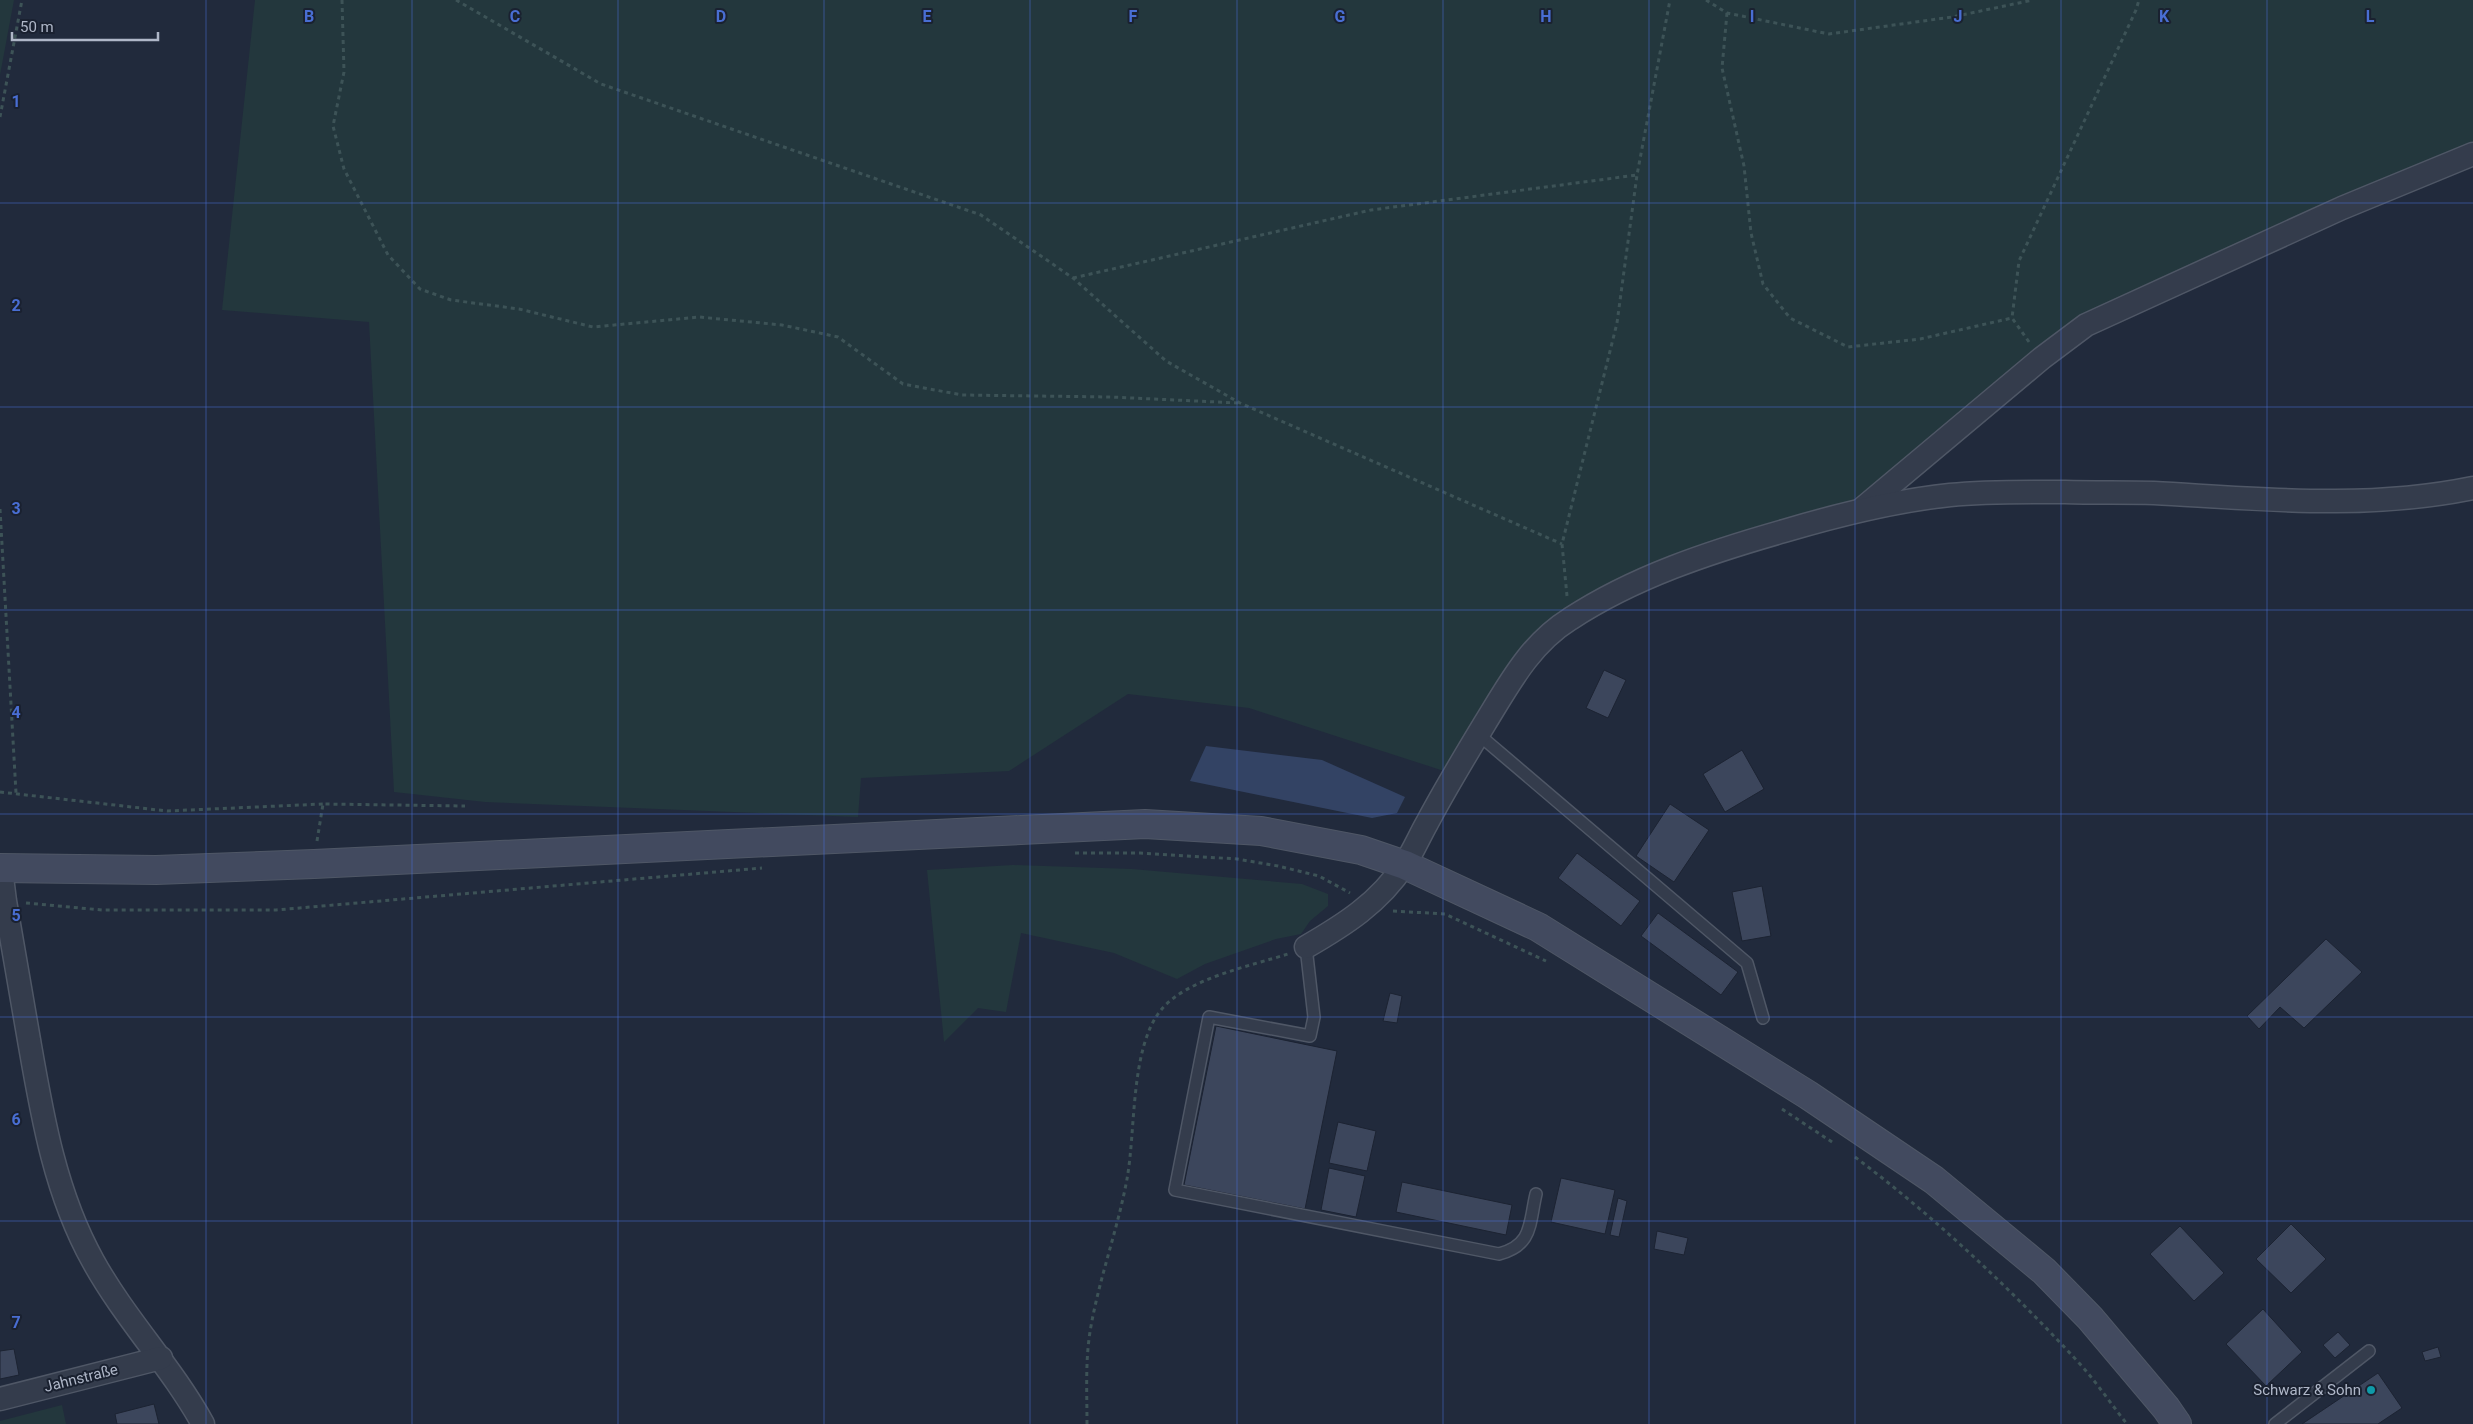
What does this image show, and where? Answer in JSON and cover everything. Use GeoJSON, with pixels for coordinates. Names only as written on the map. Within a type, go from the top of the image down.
{"type":"FeatureCollection","features":[{"type":"Feature","properties":{"kind":"main road"},"geometry":{"type":"LineString","coordinates":[[1,868],[156,870],[314,864],[1145,824],[1278,834],[1361,850],[1405,865],[1547,932],[1800,1090],[1934,1180],[2044,1271],[2090,1318],[2166,1408],[2177,1424]]}},
{"type":"Feature","properties":{"kind":"street"},"geometry":{"type":"LineString","coordinates":[[1860,511],[2042,358],[2086,325],[2342,208],[2473,154]]}},
{"type":"Feature","properties":{"kind":"street"},"geometry":{"type":"LineString","coordinates":[[1306,947],[1348,923],[1371,905],[1405,865],[1478,734],[1522,664],[1544,638],[1569,619],[1602,600],[1668,570],[1730,547],[1860,511],[1952,495],[2019,492],[2152,493],[2254,501],[2339,502],[2395,499],[2473,488]]}},
{"type":"Feature","properties":{"kind":"street"},"geometry":{"type":"LineString","coordinates":[[1,868],[40,1109],[57,1173],[72,1216],[92,1260],[120,1306],[184,1390],[203,1424]]}},
{"type":"Feature","properties":{"kind":"street","name":"Jahnstraße"},"geometry":{"type":"LineString","coordinates":[[0,1399],[161,1358]]}},
{"type":"Feature","properties":{"kind":"lane"},"geometry":{"type":"LineString","coordinates":[[1478,734],[1747,963],[1763,1018]]}},
{"type":"Feature","properties":{"kind":"lane"},"geometry":{"type":"LineString","coordinates":[[1306,947],[1314,1017],[1310,1036],[1209,1017],[1175,1190],[1498,1254],[1514,1250],[1525,1240],[1536,1194]]}},
{"type":"Feature","properties":{"kind":"lane"},"geometry":{"type":"LineString","coordinates":[[2275,1424],[2369,1351]]}},
{"type":"Feature","properties":{"kind":"path"},"geometry":{"type":"LineString","coordinates":[[0,117],[22,0]]}},
{"type":"Feature","properties":{"kind":"path"},"geometry":{"type":"LineString","coordinates":[[342,0],[344,72],[333,126],[344,169],[388,255],[420,289],[451,300],[519,309],[593,327],[699,317],[782,325],[838,337],[903,384],[962,395],[1111,397],[1240,403]]}},
{"type":"Feature","properties":{"kind":"path"},"geometry":{"type":"LineString","coordinates":[[456,0],[601,84],[980,215],[1073,278],[1166,361],[1240,403],[1562,544]]}},
{"type":"Feature","properties":{"kind":"path"},"geometry":{"type":"LineString","coordinates":[[1569,619],[1562,544],[1617,323],[1637,175],[1670,0]]}},
{"type":"Feature","properties":{"kind":"path"},"geometry":{"type":"LineString","coordinates":[[1706,0],[1727,12],[1829,34],[1952,17],[2033,0]]}},
{"type":"Feature","properties":{"kind":"path"},"geometry":{"type":"LineString","coordinates":[[2042,358],[2012,318],[2019,262],[2139,0]]}},
{"type":"Feature","properties":{"kind":"path"},"geometry":{"type":"LineString","coordinates":[[1727,12],[1722,68],[1744,166],[1751,233],[1763,284],[1790,318],[1848,347],[1920,339],[2012,318]]}},
{"type":"Feature","properties":{"kind":"path"},"geometry":{"type":"LineString","coordinates":[[1073,278],[1371,210],[1637,175]]}},
{"type":"Feature","properties":{"kind":"path"},"geometry":{"type":"LineString","coordinates":[[0,509],[16,793]]}},
{"type":"Feature","properties":{"kind":"path"},"geometry":{"type":"LineString","coordinates":[[0,792],[166,811],[322,804],[464,806]]}},
{"type":"Feature","properties":{"kind":"path"},"geometry":{"type":"LineString","coordinates":[[314,864],[322,804]]}},
{"type":"Feature","properties":{"kind":"path"},"geometry":{"type":"LineString","coordinates":[[1071,853],[1140,853],[1237,860],[1278,866],[1319,876],[1371,905],[1393,911],[1445,914],[1552,964]]}},
{"type":"Feature","properties":{"kind":"path"},"geometry":{"type":"LineString","coordinates":[[5,901],[102,910],[276,910],[766,868]]}},
{"type":"Feature","properties":{"kind":"path"},"geometry":{"type":"LineString","coordinates":[[1087,1424],[1087,1356],[1091,1325],[1127,1179],[1142,1051],[1148,1029],[1162,1009],[1181,993],[1205,982],[1306,947]]}},
{"type":"Feature","properties":{"kind":"path"},"geometry":{"type":"LineString","coordinates":[[1776,1105],[1840,1147]]}},
{"type":"Feature","properties":{"kind":"path"},"geometry":{"type":"LineString","coordinates":[[1848,1152],[1936,1222],[2003,1286],[2081,1365],[2127,1424]]}},
{"type":"Feature","properties":{"kind":"shaded area"},"geometry":{"type":"Polygon","coordinates":[[[0,0],[14,0],[0,75],[0,0]]]}},
{"type":"Feature","properties":{"kind":"shaded area"},"geometry":{"type":"Polygon","coordinates":[[[255,0],[2473,0],[2473,150],[2080,322],[1839,511],[1596,596],[1444,771],[1249,708],[1128,694],[1009,771],[861,778],[858,817],[485,802],[394,792],[369,322],[222,310],[255,0]]]}},
{"type":"Feature","properties":{"kind":"shaded area"},"geometry":{"type":"Polygon","coordinates":[[[1013,865],[1132,869],[1302,884],[1328,894],[1328,906],[1310,921],[1301,934],[1276,939],[1205,964],[1177,979],[1114,953],[1021,933],[1006,1012],[978,1008],[944,1042],[927,870],[1013,865]]]}},
{"type":"Feature","properties":{"kind":"shaded area"},"geometry":{"type":"Polygon","coordinates":[[[62,1405],[66,1424],[0,1424],[0,1421],[62,1405]]]}},
{"type":"Feature","properties":{"kind":"water"},"geometry":{"type":"Polygon","coordinates":[[[1206,746],[1322,760],[1405,797],[1397,813],[1372,818],[1190,781],[1206,746]]]}},
{"type":"Feature","properties":{"kind":"building"},"geometry":{"type":"Polygon","coordinates":[[[1604,670],[1626,680],[1608,718],[1586,708],[1604,670]]]}},
{"type":"Feature","properties":{"kind":"building"},"geometry":{"type":"Polygon","coordinates":[[[1742,750],[1764,789],[1725,812],[1703,774],[1742,750]]]}},
{"type":"Feature","properties":{"kind":"building"},"geometry":{"type":"Polygon","coordinates":[[[1670,804],[1709,830],[1674,882],[1636,856],[1670,804]]]}},
{"type":"Feature","properties":{"kind":"building"},"geometry":{"type":"Polygon","coordinates":[[[1577,853],[1640,901],[1621,926],[1558,878],[1577,853]]]}},
{"type":"Feature","properties":{"kind":"building"},"geometry":{"type":"Polygon","coordinates":[[[1762,886],[1771,936],[1742,941],[1732,892],[1762,886]]]}},
{"type":"Feature","properties":{"kind":"building"},"geometry":{"type":"Polygon","coordinates":[[[1658,913],[1738,972],[1721,995],[1641,936],[1658,913]]]}},
{"type":"Feature","properties":{"kind":"building"},"geometry":{"type":"Polygon","coordinates":[[[2326,939],[2362,972],[2304,1028],[2280,1007],[2259,1029],[2247,1016],[2326,939]]]}},
{"type":"Feature","properties":{"kind":"building"},"geometry":{"type":"Polygon","coordinates":[[[1390,993],[1402,996],[1397,1023],[1383,1021],[1390,993]]]}},
{"type":"Feature","properties":{"kind":"building"},"geometry":{"type":"Polygon","coordinates":[[[1216,1026],[1337,1051],[1305,1209],[1184,1185],[1216,1026]]]}},
{"type":"Feature","properties":{"kind":"building"},"geometry":{"type":"Polygon","coordinates":[[[1338,1122],[1376,1131],[1367,1171],[1329,1163],[1338,1122]]]}},
{"type":"Feature","properties":{"kind":"building"},"geometry":{"type":"Polygon","coordinates":[[[1329,1168],[1365,1176],[1356,1217],[1321,1210],[1329,1168]]]}},
{"type":"Feature","properties":{"kind":"building"},"geometry":{"type":"Polygon","coordinates":[[[1561,1178],[1615,1190],[1605,1234],[1551,1222],[1561,1178]]]}},
{"type":"Feature","properties":{"kind":"building"},"geometry":{"type":"Polygon","coordinates":[[[1402,1182],[1512,1205],[1506,1235],[1396,1212],[1402,1182]]]}},
{"type":"Feature","properties":{"kind":"building"},"geometry":{"type":"Polygon","coordinates":[[[1618,1198],[1627,1201],[1619,1237],[1610,1235],[1618,1198]]]}},
{"type":"Feature","properties":{"kind":"building"},"geometry":{"type":"Polygon","coordinates":[[[2291,1224],[2326,1259],[2291,1293],[2256,1259],[2291,1224]]]}},
{"type":"Feature","properties":{"kind":"building"},"geometry":{"type":"Polygon","coordinates":[[[2180,1226],[2224,1273],[2194,1301],[2150,1254],[2180,1226]]]}},
{"type":"Feature","properties":{"kind":"building"},"geometry":{"type":"Polygon","coordinates":[[[1657,1231],[1688,1238],[1684,1255],[1654,1249],[1657,1231]]]}},
{"type":"Feature","properties":{"kind":"building"},"geometry":{"type":"Polygon","coordinates":[[[2263,1309],[2302,1352],[2266,1386],[2226,1344],[2263,1309]]]}},
{"type":"Feature","properties":{"kind":"building"},"geometry":{"type":"Polygon","coordinates":[[[2338,1332],[2350,1345],[2335,1358],[2323,1345],[2338,1332]]]}},
{"type":"Feature","properties":{"kind":"building"},"geometry":{"type":"Polygon","coordinates":[[[2438,1347],[2441,1357],[2425,1361],[2422,1352],[2438,1347]]]}},
{"type":"Feature","properties":{"kind":"building"},"geometry":{"type":"Polygon","coordinates":[[[14,1349],[19,1375],[0,1379],[0,1351],[14,1349]]]}},
{"type":"Feature","properties":{"kind":"building","name":"Schwarz & Sohn"},"geometry":{"type":"Polygon","coordinates":[[[2378,1373],[2402,1408],[2378,1424],[2302,1424],[2378,1373]]]}},
{"type":"Feature","properties":{"kind":"building"},"geometry":{"type":"Polygon","coordinates":[[[154,1404],[159,1424],[117,1424],[115,1414],[154,1404]]]}},
{"type":"Feature","properties":{"kind":"place","name":"Schwarz & Sohn"},"geometry":{"type":"Point","coordinates":[2371,1390]}}]}
